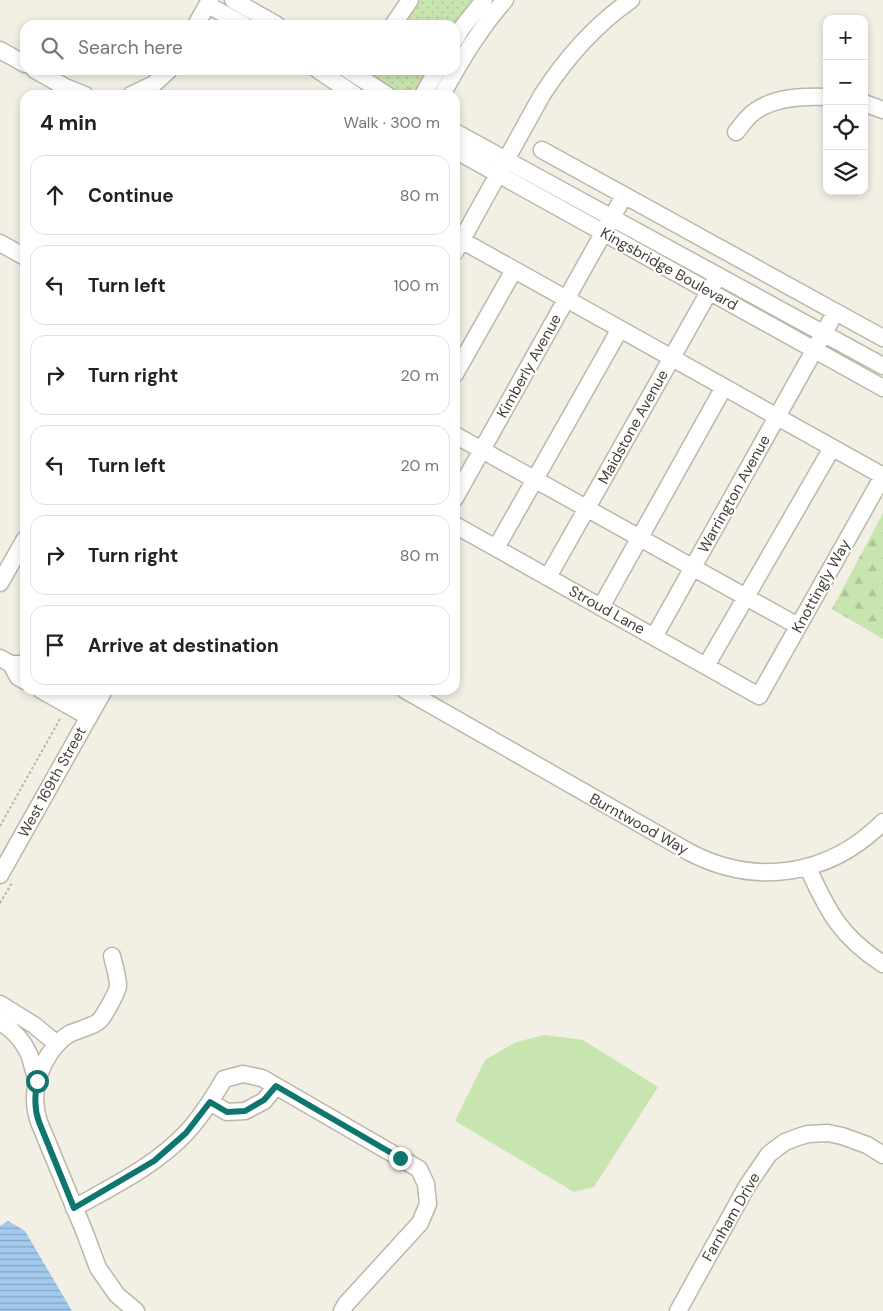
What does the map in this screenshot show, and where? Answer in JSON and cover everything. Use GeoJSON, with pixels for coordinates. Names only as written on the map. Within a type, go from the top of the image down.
{"type":"FeatureCollection","features":[{"type":"Feature","properties":{"kind":"street"},"geometry":{"type":"LineString","coordinates":[[233,0],[268,20]]}},
{"type":"Feature","properties":{"kind":"street"},"geometry":{"type":"LineString","coordinates":[[396,20],[410,0]]}},
{"type":"Feature","properties":{"kind":"street"},"geometry":{"type":"LineString","coordinates":[[460,31],[484,0]]}},
{"type":"Feature","properties":{"kind":"street"},"geometry":{"type":"LineString","coordinates":[[460,63],[482,27],[505,0]]}},
{"type":"Feature","properties":{"kind":"street"},"geometry":{"type":"LineString","coordinates":[[460,242],[542,95],[577,48],[611,15],[631,0]]}},
{"type":"Feature","properties":{"kind":"street"},"geometry":{"type":"LineString","coordinates":[[199,20],[209,2],[236,20]]}},
{"type":"Feature","properties":{"kind":"street"},"geometry":{"type":"LineString","coordinates":[[0,50],[20,61]]}},
{"type":"Feature","properties":{"kind":"street"},"geometry":{"type":"LineString","coordinates":[[44,75],[72,90]]}},
{"type":"Feature","properties":{"kind":"street"},"geometry":{"type":"LineString","coordinates":[[141,90],[154,84],[164,75]]}},
{"type":"Feature","properties":{"kind":"street"},"geometry":{"type":"LineString","coordinates":[[325,75],[346,90]]}},
{"type":"Feature","properties":{"kind":"street"},"geometry":{"type":"LineString","coordinates":[[354,90],[358,75]]}},
{"type":"Feature","properties":{"kind":"street"},"geometry":{"type":"LineString","coordinates":[[361,75],[380,90]]}},
{"type":"Feature","properties":{"kind":"street"},"geometry":{"type":"LineString","coordinates":[[426,90],[434,75]]}},
{"type":"Feature","properties":{"kind":"street"},"geometry":{"type":"LineString","coordinates":[[445,90],[453,75]]}},
{"type":"Feature","properties":{"kind":"street"},"geometry":{"type":"LineString","coordinates":[[736,132],[754,112],[766,105],[798,98],[823,97]]}},
{"type":"Feature","properties":{"kind":"street"},"geometry":{"type":"LineString","coordinates":[[868,104],[883,110]]}},
{"type":"Feature","properties":{"kind":"street","name":"Kingsbridge Boulevard"},"geometry":{"type":"LineString","coordinates":[[460,135],[883,366]]}},
{"type":"Feature","properties":{"kind":"street"},"geometry":{"type":"LineString","coordinates":[[542,150],[883,338]]}},
{"type":"Feature","properties":{"kind":"street","name":"Kingsbridge Boulevard"},"geometry":{"type":"LineString","coordinates":[[460,153],[883,388]]}},
{"type":"Feature","properties":{"kind":"street","name":"Kimberly Avenue"},"geometry":{"type":"LineString","coordinates":[[460,489],[624,196]]}},
{"type":"Feature","properties":{"kind":"street"},"geometry":{"type":"LineString","coordinates":[[0,243],[20,254]]}},
{"type":"Feature","properties":{"kind":"street"},"geometry":{"type":"LineString","coordinates":[[460,247],[514,270],[883,476]]}},
{"type":"Feature","properties":{"kind":"street"},"geometry":{"type":"LineString","coordinates":[[460,365],[514,270]]}},
{"type":"Feature","properties":{"kind":"street","name":"Maidstone Avenue"},"geometry":{"type":"LineString","coordinates":[[548,577],[717,276]]}},
{"type":"Feature","properties":{"kind":"street","name":"Warrington Avenue"},"geometry":{"type":"LineString","coordinates":[[654,637],[835,312]]}},
{"type":"Feature","properties":{"kind":"street"},"geometry":{"type":"LineString","coordinates":[[496,548],[620,329]]}},
{"type":"Feature","properties":{"kind":"street"},"geometry":{"type":"LineString","coordinates":[[601,607],[724,387]]}},
{"type":"Feature","properties":{"kind":"street"},"geometry":{"type":"LineString","coordinates":[[460,438],[798,626]]}},
{"type":"Feature","properties":{"kind":"street"},"geometry":{"type":"LineString","coordinates":[[706,666],[832,448]]}},
{"type":"Feature","properties":{"kind":"street","name":"Knottingly Way"},"geometry":{"type":"LineString","coordinates":[[759,696],[883,476]]}},
{"type":"Feature","properties":{"kind":"street","name":"Stroud Lane"},"geometry":{"type":"LineString","coordinates":[[460,528],[759,696]]}},
{"type":"Feature","properties":{"kind":"street"},"geometry":{"type":"LineString","coordinates":[[0,583],[20,548]]}},
{"type":"Feature","properties":{"kind":"street"},"geometry":{"type":"LineString","coordinates":[[12,662],[20,678]]}},
{"type":"Feature","properties":{"kind":"street"},"geometry":{"type":"LineString","coordinates":[[60,695],[96,704]]}},
{"type":"Feature","properties":{"kind":"street"},"geometry":{"type":"LineString","coordinates":[[80,695],[96,704]]}},
{"type":"Feature","properties":{"kind":"street","name":"Burntwood Way"},"geometry":{"type":"LineString","coordinates":[[414,695],[705,861],[741,871],[758,873],[786,872],[808,868],[849,850],[874,832],[883,822]]}},
{"type":"Feature","properties":{"kind":"street","name":"West 169th Street"},"geometry":{"type":"LineString","coordinates":[[0,875],[96,704]]}},
{"type":"Feature","properties":{"kind":"street"},"geometry":{"type":"LineString","coordinates":[[808,868],[822,900],[836,922],[853,942],[883,964]]}},
{"type":"Feature","properties":{"kind":"street"},"geometry":{"type":"LineString","coordinates":[[5,1026],[57,1037],[95,1024],[101,1020],[118,986],[112,956]]}},
{"type":"Feature","properties":{"kind":"street"},"geometry":{"type":"LineString","coordinates":[[0,1004],[57,1037]]}},
{"type":"Feature","properties":{"kind":"street"},"geometry":{"type":"LineString","coordinates":[[5,1026],[19,1038],[29,1054],[37,1081]]}},
{"type":"Feature","properties":{"kind":"street"},"geometry":{"type":"LineString","coordinates":[[57,1037],[37,1081],[34,1102],[36,1112],[98,1268],[117,1295],[136,1311]]}},
{"type":"Feature","properties":{"kind":"street"},"geometry":{"type":"LineString","coordinates":[[74,1208],[154,1161],[186,1133],[210,1102],[224,1079],[243,1074],[262,1078],[419,1169],[426,1184],[428,1204],[420,1223],[346,1304],[342,1311]]}},
{"type":"Feature","properties":{"kind":"street"},"geometry":{"type":"LineString","coordinates":[[210,1102],[227,1112],[245,1111],[264,1100],[276,1086]]}},
{"type":"Feature","properties":{"kind":"street","name":"Farnham Drive"},"geometry":{"type":"LineString","coordinates":[[678,1311],[747,1186],[769,1154],[785,1142],[798,1137],[808,1134],[828,1133],[867,1145],[883,1155]]}},
{"type":"Feature","properties":{"kind":"path"},"geometry":{"type":"LineString","coordinates":[[0,826],[64,713]]}},
{"type":"Feature","properties":{"kind":"green space"},"geometry":{"type":"Polygon","coordinates":[[[419,0],[485,0],[460,21],[404,20],[419,0]]]}},
{"type":"Feature","properties":{"kind":"green space"},"geometry":{"type":"Polygon","coordinates":[[[369,75],[429,75],[421,90],[361,90],[369,75]]]}},
{"type":"Feature","properties":{"kind":"green space"},"geometry":{"type":"Polygon","coordinates":[[[883,513],[883,639],[832,609],[883,513]]]}},
{"type":"Feature","properties":{"kind":"green space"},"geometry":{"type":"Polygon","coordinates":[[[545,1035],[583,1040],[658,1087],[594,1187],[574,1192],[455,1121],[485,1060],[516,1042],[545,1035]]]}},
{"type":"Feature","properties":{"kind":"water"},"geometry":{"type":"Polygon","coordinates":[[[8,1221],[25,1231],[72,1311],[0,1311],[0,1226],[8,1221]]]}},
{"type":"Feature","properties":{"kind":"route"},"geometry":{"type":"LineString","coordinates":[[37,1081],[34,1102],[36,1112],[74,1208],[154,1161],[186,1133],[210,1102],[227,1112],[245,1111],[264,1100],[276,1086],[400,1158]]}}]}
